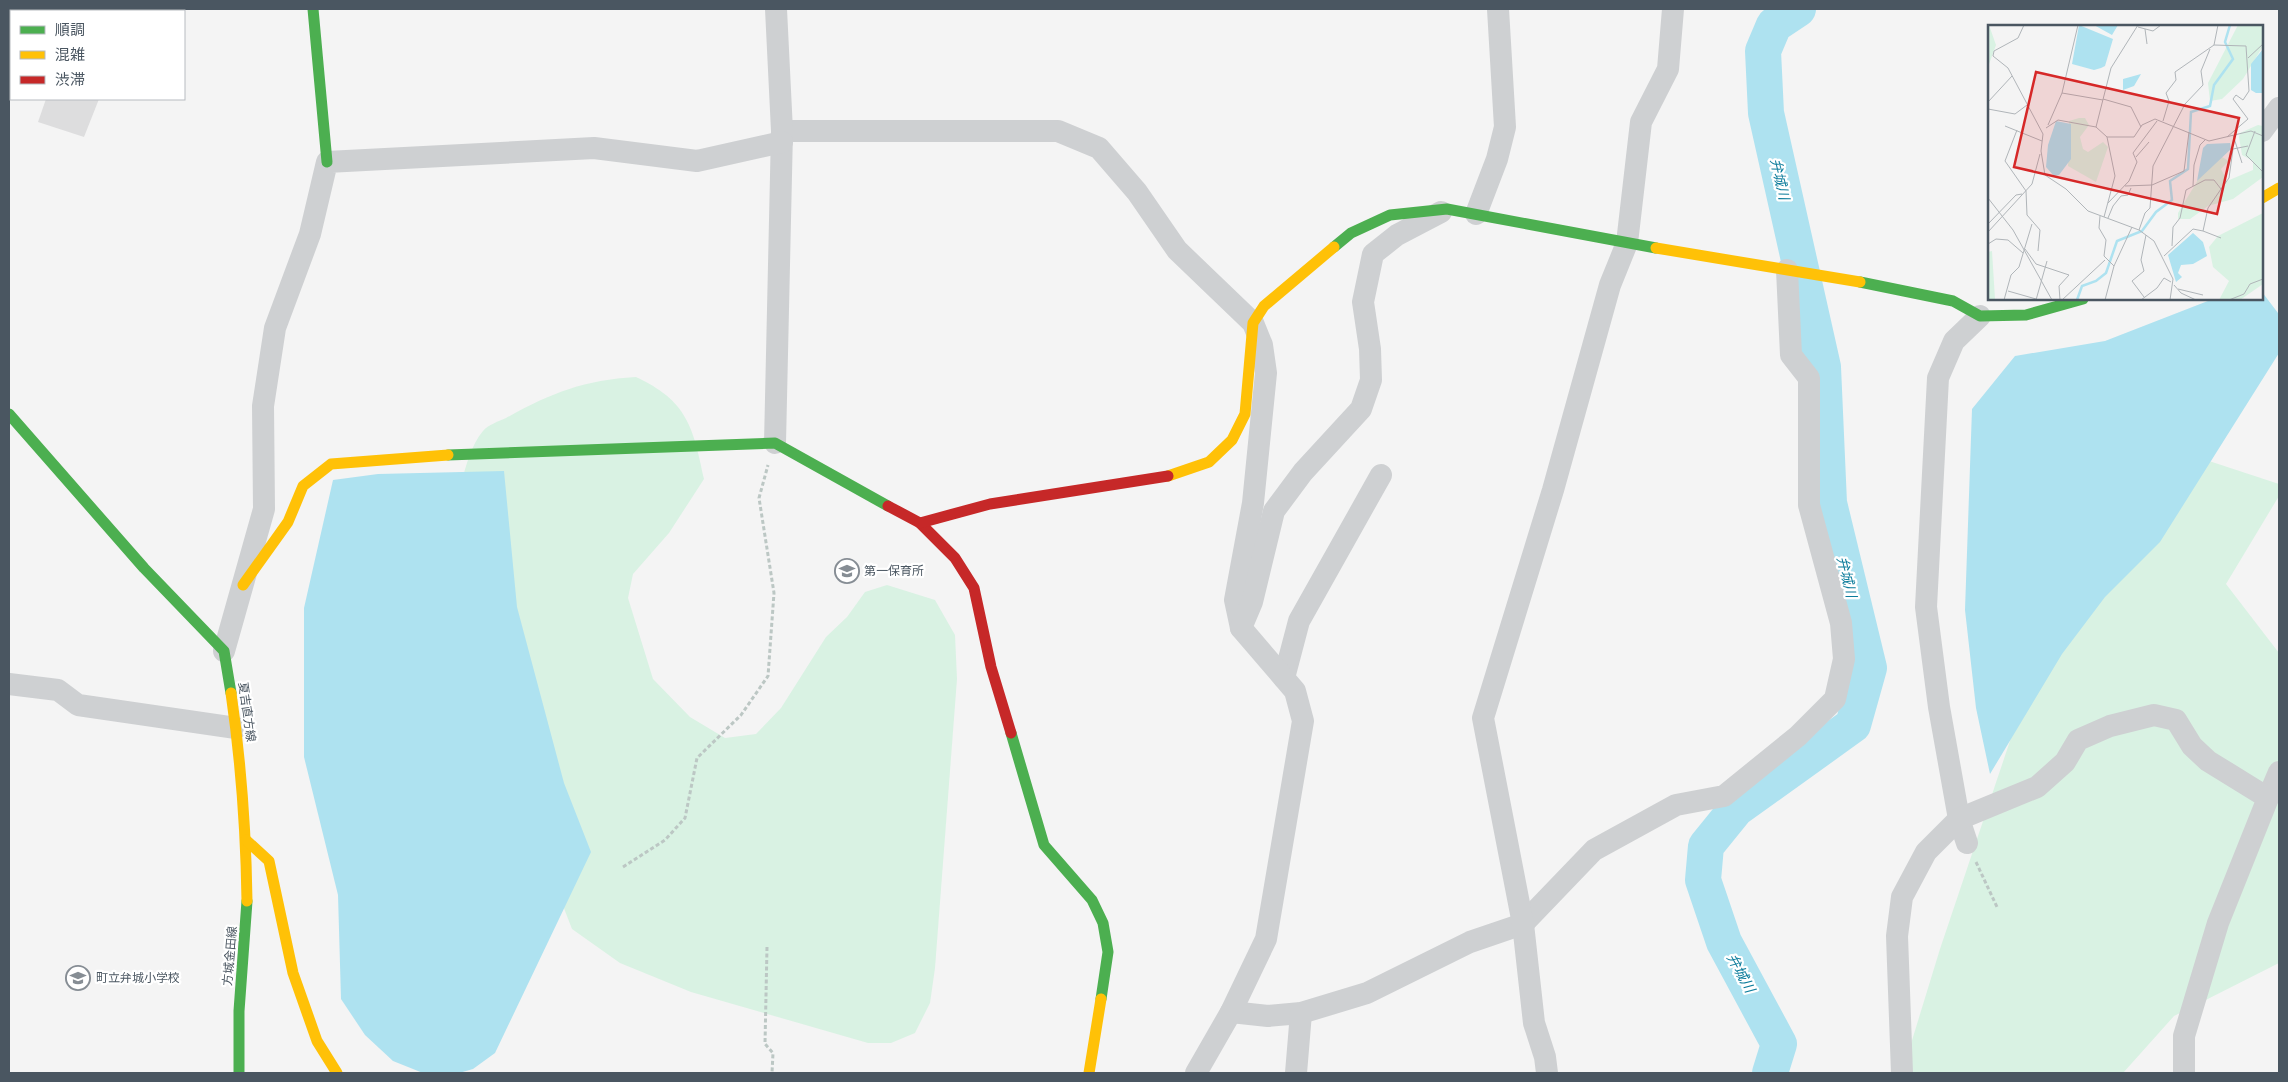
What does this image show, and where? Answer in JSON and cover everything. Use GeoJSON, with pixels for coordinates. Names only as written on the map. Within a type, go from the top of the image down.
{"type":"FeatureCollection","features":[{"type":"Feature","properties":{"kind":"street"},"geometry":{"type":"LineString","coordinates":[[9,414],[144,568],[224,651],[264,509],[262,406],[275,328],[310,234],[327,162],[313,9]]}},
{"type":"Feature","properties":{"kind":"street"},"geometry":{"type":"LineString","coordinates":[[775,443],[782,136],[776,9]]}},
{"type":"Feature","properties":{"kind":"street"},"geometry":{"type":"LineString","coordinates":[[1476,214],[1497,159],[1505,127],[1498,9]]}},
{"type":"Feature","properties":{"kind":"street"},"geometry":{"type":"LineString","coordinates":[[1547,1073],[1545,1057],[1534,1023],[1523,924],[1483,718],[1553,490],[1610,285],[1627,243],[1641,122],[1668,69],[1673,9]]}},
{"type":"Feature","properties":{"kind":"street"},"geometry":{"type":"LineString","coordinates":[[2263,129],[2279,108]]}},
{"type":"Feature","properties":{"kind":"street"},"geometry":{"type":"LineString","coordinates":[[327,162],[594,148],[697,161],[782,136],[1058,131],[1099,148],[1137,192],[1177,250],[1253,323],[1262,345],[1266,373],[1253,503],[1235,600],[1241,628],[1295,691],[1303,721],[1266,938],[1231,1012],[1196,1073]]}},
{"type":"Feature","properties":{"kind":"street"},"geometry":{"type":"LineString","coordinates":[[1241,628],[1252,602],[1274,511],[1303,472],[1360,409],[1371,380],[1370,350],[1363,302],[1373,254],[1397,235],[1447,208]]}},
{"type":"Feature","properties":{"kind":"street"},"geometry":{"type":"LineString","coordinates":[[920,523],[990,504],[1169,476],[1209,462],[1232,440],[1246,414],[1253,323],[1264,306],[1351,233],[1390,215],[1447,208],[1627,243],[1954,301],[1980,316],[2026,315],[2079,300]]}},
{"type":"Feature","properties":{"kind":"street"},"geometry":{"type":"LineString","coordinates":[[1231,1012],[1268,1016],[1301,1013],[1367,993],[1470,942],[1523,924],[1594,850],[1676,805],[1724,796],[1798,736],[1835,699],[1844,658],[1841,623],[1809,505],[1809,378],[1791,355],[1787,270]]}},
{"type":"Feature","properties":{"kind":"street"},"geometry":{"type":"LineString","coordinates":[[1967,843],[1959,819],[1939,707],[1926,607],[1938,378],[1954,341],[1980,316]]}},
{"type":"Feature","properties":{"kind":"street"},"geometry":{"type":"LineString","coordinates":[[243,585],[288,522],[303,486],[331,464],[457,454],[775,443],[920,523],[955,558],[974,588],[991,667],[1044,845],[1092,900],[1103,923],[1108,952],[1089,1073]]}},
{"type":"Feature","properties":{"kind":"street"},"geometry":{"type":"LineString","coordinates":[[1284,678],[1299,621],[1381,475]]}},
{"type":"Feature","properties":{"kind":"street","name":"夏吉直方線"},"geometry":{"type":"LineString","coordinates":[[224,651],[236,728],[246,840]]}},
{"type":"Feature","properties":{"kind":"street"},"geometry":{"type":"LineString","coordinates":[[9,684],[58,690],[78,705],[236,728]]}},
{"type":"Feature","properties":{"kind":"street"},"geometry":{"type":"LineString","coordinates":[[1902,1073],[1897,936],[1902,897],[1926,852],[1959,819],[2038,787],[2065,762],[2078,740],[2110,726],[2154,715],[2176,720],[2192,746],[2208,761],[2268,798]]}},
{"type":"Feature","properties":{"kind":"street"},"geometry":{"type":"LineString","coordinates":[[2184,1073],[2184,1036],[2218,923],[2279,772]]}},
{"type":"Feature","properties":{"kind":"street"},"geometry":{"type":"LineString","coordinates":[[246,840],[269,861],[293,972],[317,1041],[337,1073]]}},
{"type":"Feature","properties":{"kind":"street","name":"方城金田線"},"geometry":{"type":"LineString","coordinates":[[239,1073],[239,1011],[247,914],[246,840]]}},
{"type":"Feature","properties":{"kind":"street"},"geometry":{"type":"LineString","coordinates":[[1296,1073],[1301,1013]]}},
{"type":"Feature","properties":{"kind":"path"},"geometry":{"type":"LineString","coordinates":[[623,867],[665,840],[685,818],[697,758],[741,715],[768,676],[774,592],[758,498],[775,443]]}},
{"type":"Feature","properties":{"kind":"path"},"geometry":{"type":"LineString","coordinates":[[1967,843],[1997,906]]}},
{"type":"Feature","properties":{"kind":"path"},"geometry":{"type":"LineString","coordinates":[[767,947],[765,1044],[773,1053],[772,1073]]}},
{"type":"Feature","properties":{"kind":"green space"},"geometry":{"type":"Polygon","coordinates":[[[636,377],[667,396],[685,417],[696,444],[704,479],[669,533],[633,574],[628,598],[653,679],[690,717],[725,738],[756,734],[781,708],[826,637],[847,617],[865,592],[887,585],[935,600],[955,635],[957,679],[935,968],[930,1003],[915,1033],[891,1043],[868,1043],[691,992],[620,963],[572,929],[560,898],[461,484],[475,443],[483,431],[491,425],[538,401],[568,389],[600,381],[636,377]]]}},
{"type":"Feature","properties":{"kind":"green space"},"geometry":{"type":"Polygon","coordinates":[[[2206,460],[2279,484],[2279,496],[2226,584],[2279,653],[2279,963],[2174,1016],[2123,1073],[1902,1073],[1940,949],[2085,518],[2206,460]]]}},
{"type":"Feature","properties":{"kind":"water"},"geometry":{"type":"Polygon","coordinates":[[[2263,293],[2278,313],[2279,353],[2160,542],[2105,597],[2062,654],[1990,774],[1976,708],[1965,610],[1972,409],[2015,356],[2105,341],[2210,300],[2263,300],[2263,293]]]}},
{"type":"Feature","properties":{"kind":"water"},"geometry":{"type":"Polygon","coordinates":[[[504,471],[517,607],[564,783],[591,852],[495,1053],[473,1069],[459,1073],[423,1073],[393,1061],[365,1035],[341,999],[338,895],[304,757],[304,608],[333,480],[378,474],[504,471]]]}},
{"type":"Feature","properties":{"kind":"building"},"geometry":{"type":"Polygon","coordinates":[[[46,100],[99,100],[84,137],[38,122],[46,100]]]}},
{"type":"Feature","properties":{"kind":"waterway","name":"弁城川"},"geometry":{"type":"LineString","coordinates":[[1770,1073],[1779,1044],[1724,942],[1703,880],[1706,846],[1736,809],[1853,725],[1869,668],[1829,503],[1823,367],[1766,113],[1763,51],[1774,25],[1798,9]]}},
{"type":"Feature","properties":{"kind":"traffic: fast"},"geometry":{"type":"LineString","coordinates":[[313,9],[327,162]]}},
{"type":"Feature","properties":{"kind":"traffic: fast"},"geometry":{"type":"LineString","coordinates":[[1334,247],[1351,233],[1390,215],[1447,209],[1656,248]]}},
{"type":"Feature","properties":{"kind":"traffic: fast"},"geometry":{"type":"LineString","coordinates":[[1860,282],[1953,301],[1980,316],[2026,315],[2079,300]]}},
{"type":"Feature","properties":{"kind":"traffic: fast"},"geometry":{"type":"LineString","coordinates":[[9,414],[144,568],[224,651],[231,693]]}},
{"type":"Feature","properties":{"kind":"traffic: fast"},"geometry":{"type":"LineString","coordinates":[[448,455],[775,443],[888,506]]}},
{"type":"Feature","properties":{"kind":"traffic: fast"},"geometry":{"type":"LineString","coordinates":[[1011,733],[1044,845],[1092,900],[1103,923],[1108,952],[1101,999]]}},
{"type":"Feature","properties":{"kind":"traffic: fast"},"geometry":{"type":"LineString","coordinates":[[239,1073],[239,1011],[247,901]]}},
{"type":"Feature","properties":{"kind":"traffic: slow"},"geometry":{"type":"LineString","coordinates":[[2263,197],[2279,188]]}},
{"type":"Feature","properties":{"kind":"traffic: slow"},"geometry":{"type":"LineString","coordinates":[[1168,476],[1209,462],[1232,440],[1245,414],[1253,323],[1264,306],[1334,247]]}},
{"type":"Feature","properties":{"kind":"traffic: slow"},"geometry":{"type":"LineString","coordinates":[[1656,248],[1860,282]]}},
{"type":"Feature","properties":{"kind":"traffic: slow"},"geometry":{"type":"LineString","coordinates":[[243,585],[288,522],[303,486],[331,464],[448,455]]}},
{"type":"Feature","properties":{"kind":"traffic: slow"},"geometry":{"type":"LineString","coordinates":[[231,693],[238,745],[247,901]]}},
{"type":"Feature","properties":{"kind":"traffic: slow"},"geometry":{"type":"LineString","coordinates":[[246,840],[269,861],[293,973],[317,1041],[337,1073]]}},
{"type":"Feature","properties":{"kind":"traffic: slow"},"geometry":{"type":"LineString","coordinates":[[1089,1073],[1101,999]]}},
{"type":"Feature","properties":{"kind":"traffic: jam"},"geometry":{"type":"LineString","coordinates":[[920,523],[990,504],[1168,476]]}},
{"type":"Feature","properties":{"kind":"traffic: jam"},"geometry":{"type":"LineString","coordinates":[[888,506],[920,523],[955,558],[974,588],[991,667],[1011,733]]}},
{"type":"Feature","properties":{"kind":"place","name":"第一保育所"},"geometry":{"type":"Point","coordinates":[847,571]}},
{"type":"Feature","properties":{"kind":"place","name":"町立弁城小学校"},"geometry":{"type":"Point","coordinates":[78,978]}}]}
